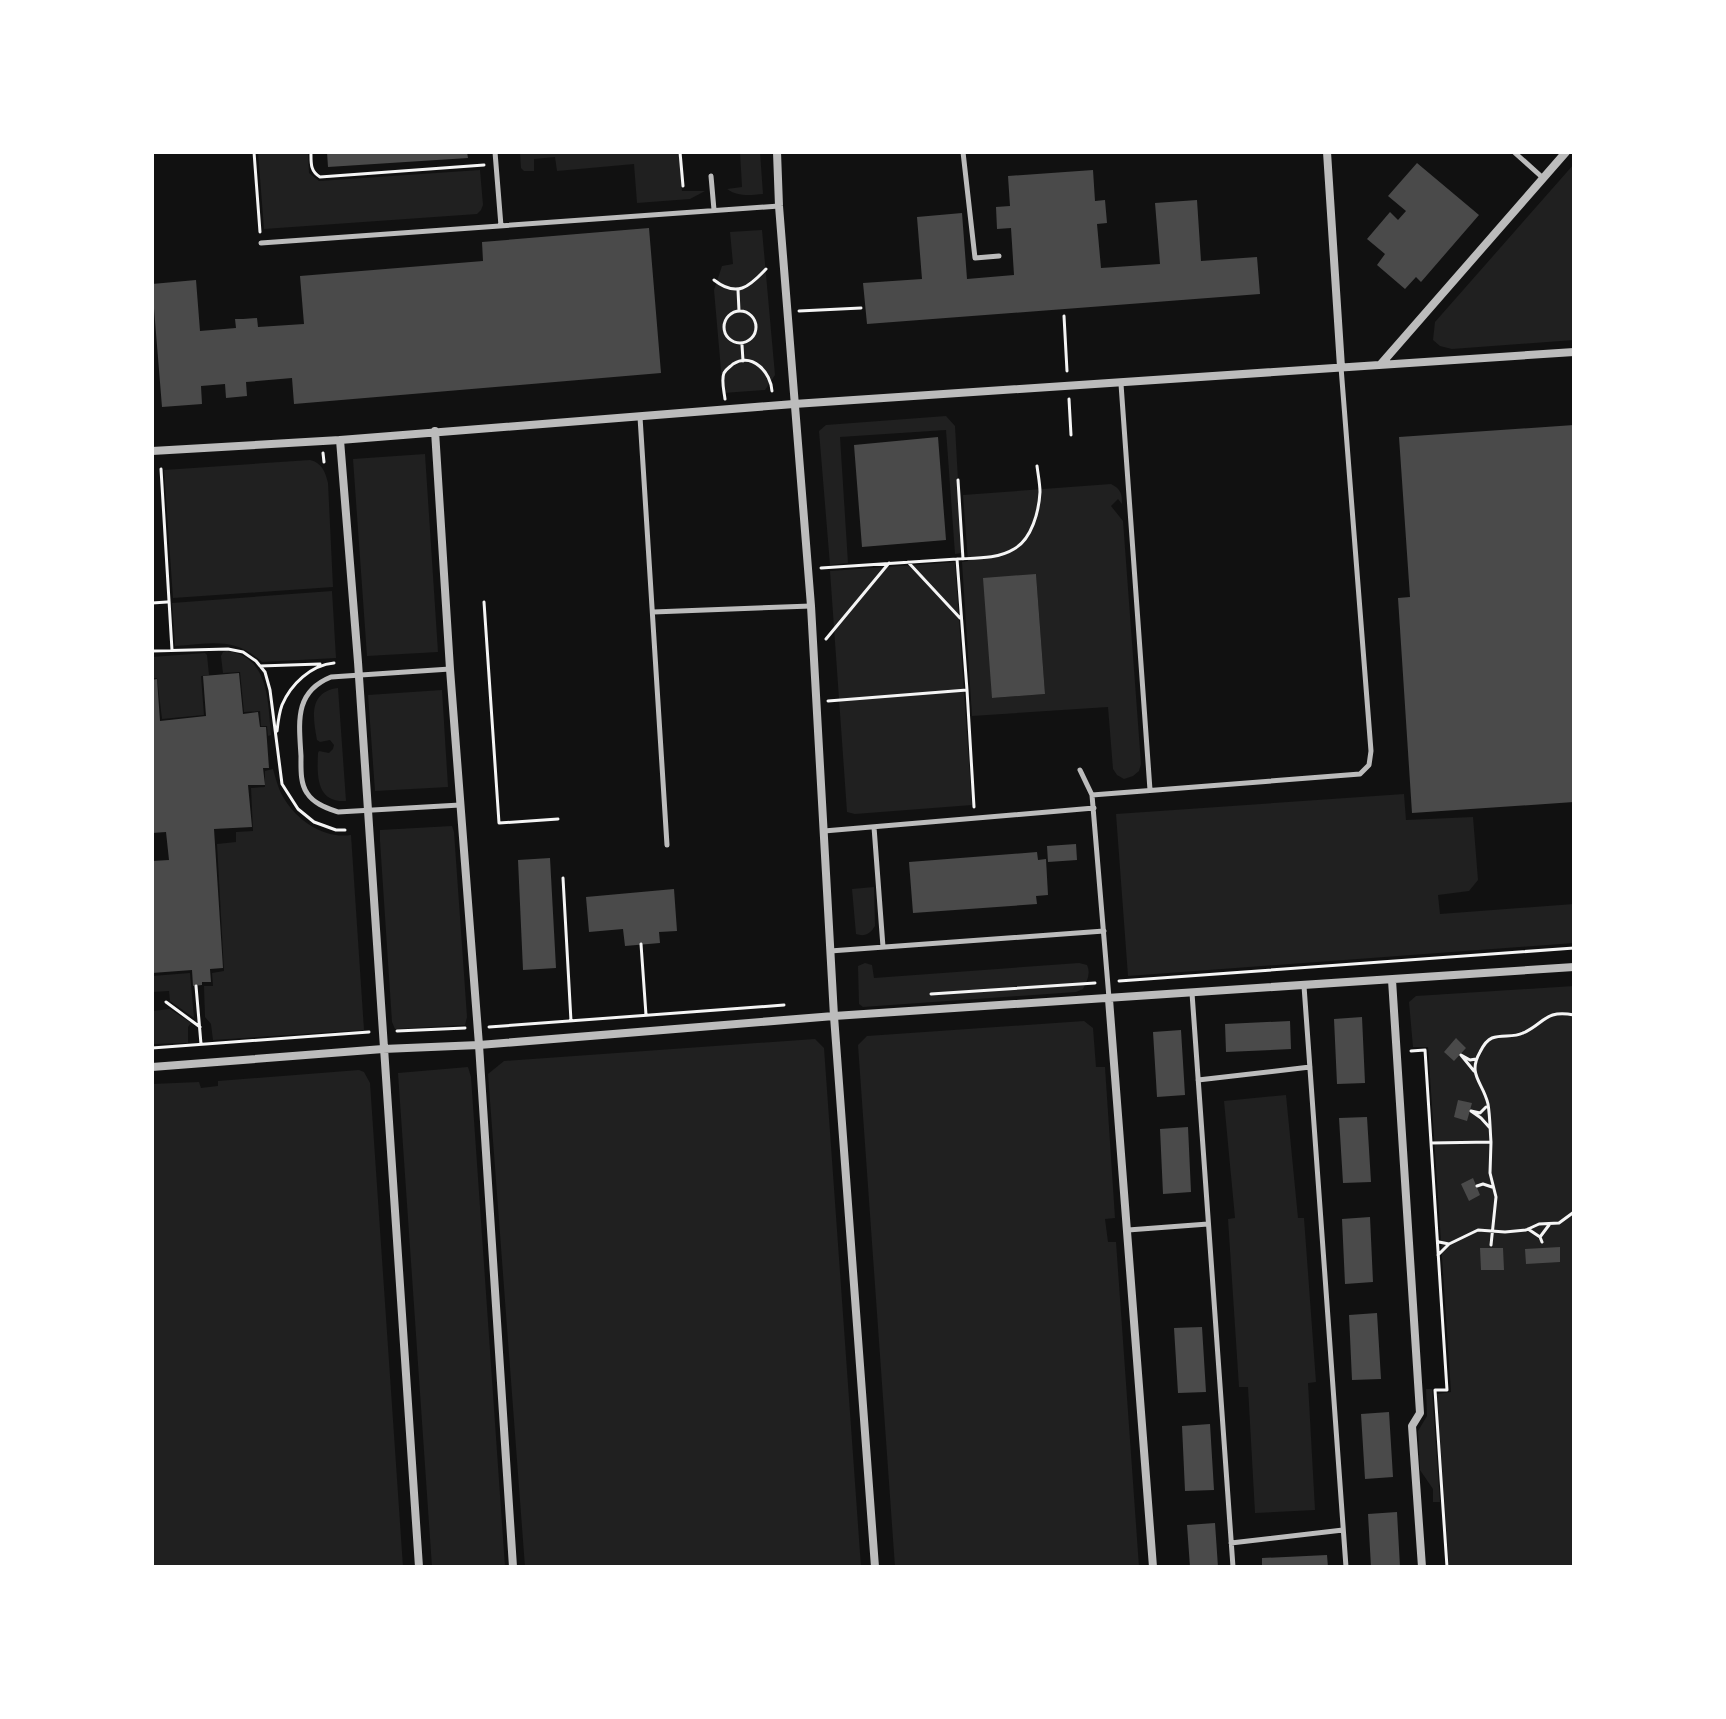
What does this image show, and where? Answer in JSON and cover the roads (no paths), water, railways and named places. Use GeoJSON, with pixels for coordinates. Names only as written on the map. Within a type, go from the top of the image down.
{"type":"FeatureCollection","features":[{"type":"Feature","properties":{"kind":"street"},"geometry":{"type":"LineString","coordinates":[[777,152],[811,606],[834,1016],[875,1567]]}},
{"type":"Feature","properties":{"kind":"street"},"geometry":{"type":"LineString","coordinates":[[1327,152],[1341,367]]}},
{"type":"Feature","properties":{"kind":"street"},"geometry":{"type":"LineString","coordinates":[[1381,364],[1566,152]]}},
{"type":"Feature","properties":{"kind":"street"},"geometry":{"type":"LineString","coordinates":[[152,451],[1574,352]]}},
{"type":"Feature","properties":{"kind":"street"},"geometry":{"type":"LineString","coordinates":[[435,431],[513,1567]]}},
{"type":"Feature","properties":{"kind":"street"},"geometry":{"type":"LineString","coordinates":[[340,440],[419,1567]]}},
{"type":"Feature","properties":{"kind":"street"},"geometry":{"type":"LineString","coordinates":[[152,1067],[383,1049],[479,1045],[834,1016],[1574,967]]}},
{"type":"Feature","properties":{"kind":"street"},"geometry":{"type":"LineString","coordinates":[[1392,980],[1420,1413],[1412,1426],[1422,1567]]}},
{"type":"Feature","properties":{"kind":"street"},"geometry":{"type":"LineString","coordinates":[[1109,999],[1153,1567]]}},
{"type":"Feature","properties":{"kind":"lane"},"geometry":{"type":"LineString","coordinates":[[495,152],[501,226]]}},
{"type":"Feature","properties":{"kind":"lane"},"geometry":{"type":"LineString","coordinates":[[963,152],[975,258],[999,256]]}},
{"type":"Feature","properties":{"kind":"lane"},"geometry":{"type":"LineString","coordinates":[[1514,152],[1543,178]]}},
{"type":"Feature","properties":{"kind":"lane"},"geometry":{"type":"LineString","coordinates":[[711,176],[714,210]]}},
{"type":"Feature","properties":{"kind":"lane"},"geometry":{"type":"LineString","coordinates":[[261,243],[779,206]]}},
{"type":"Feature","properties":{"kind":"lane"},"geometry":{"type":"LineString","coordinates":[[1092,795],[1360,774],[1369,765],[1371,751],[1341,367]]}},
{"type":"Feature","properties":{"kind":"lane"},"geometry":{"type":"LineString","coordinates":[[1121,384],[1150,790]]}},
{"type":"Feature","properties":{"kind":"lane"},"geometry":{"type":"LineString","coordinates":[[640,417],[667,845]]}},
{"type":"Feature","properties":{"kind":"lane"},"geometry":{"type":"LineString","coordinates":[[653,612],[811,606]]}},
{"type":"Feature","properties":{"kind":"lane"},"geometry":{"type":"LineString","coordinates":[[450,669],[331,677],[318,683],[307,695],[300,711],[302,781],[307,793],[321,806],[338,812],[460,805]]}},
{"type":"Feature","properties":{"kind":"lane"},"geometry":{"type":"LineString","coordinates":[[1080,770],[1092,795],[1094,808],[1109,999]]}},
{"type":"Feature","properties":{"kind":"lane"},"geometry":{"type":"LineString","coordinates":[[824,831],[1094,808]]}},
{"type":"Feature","properties":{"kind":"lane"},"geometry":{"type":"LineString","coordinates":[[874,827],[883,947]]}},
{"type":"Feature","properties":{"kind":"lane"},"geometry":{"type":"LineString","coordinates":[[830,951],[1104,931]]}},
{"type":"Feature","properties":{"kind":"lane"},"geometry":{"type":"LineString","coordinates":[[1304,986],[1346,1567]]}},
{"type":"Feature","properties":{"kind":"lane"},"geometry":{"type":"LineString","coordinates":[[1192,993],[1233,1567]]}},
{"type":"Feature","properties":{"kind":"lane"},"geometry":{"type":"LineString","coordinates":[[1198,1080],[1310,1067]]}},
{"type":"Feature","properties":{"kind":"lane"},"geometry":{"type":"LineString","coordinates":[[1127,1230],[1208,1224]]}},
{"type":"Feature","properties":{"kind":"lane"},"geometry":{"type":"LineString","coordinates":[[1231,1543],[1343,1530]]}}]}
